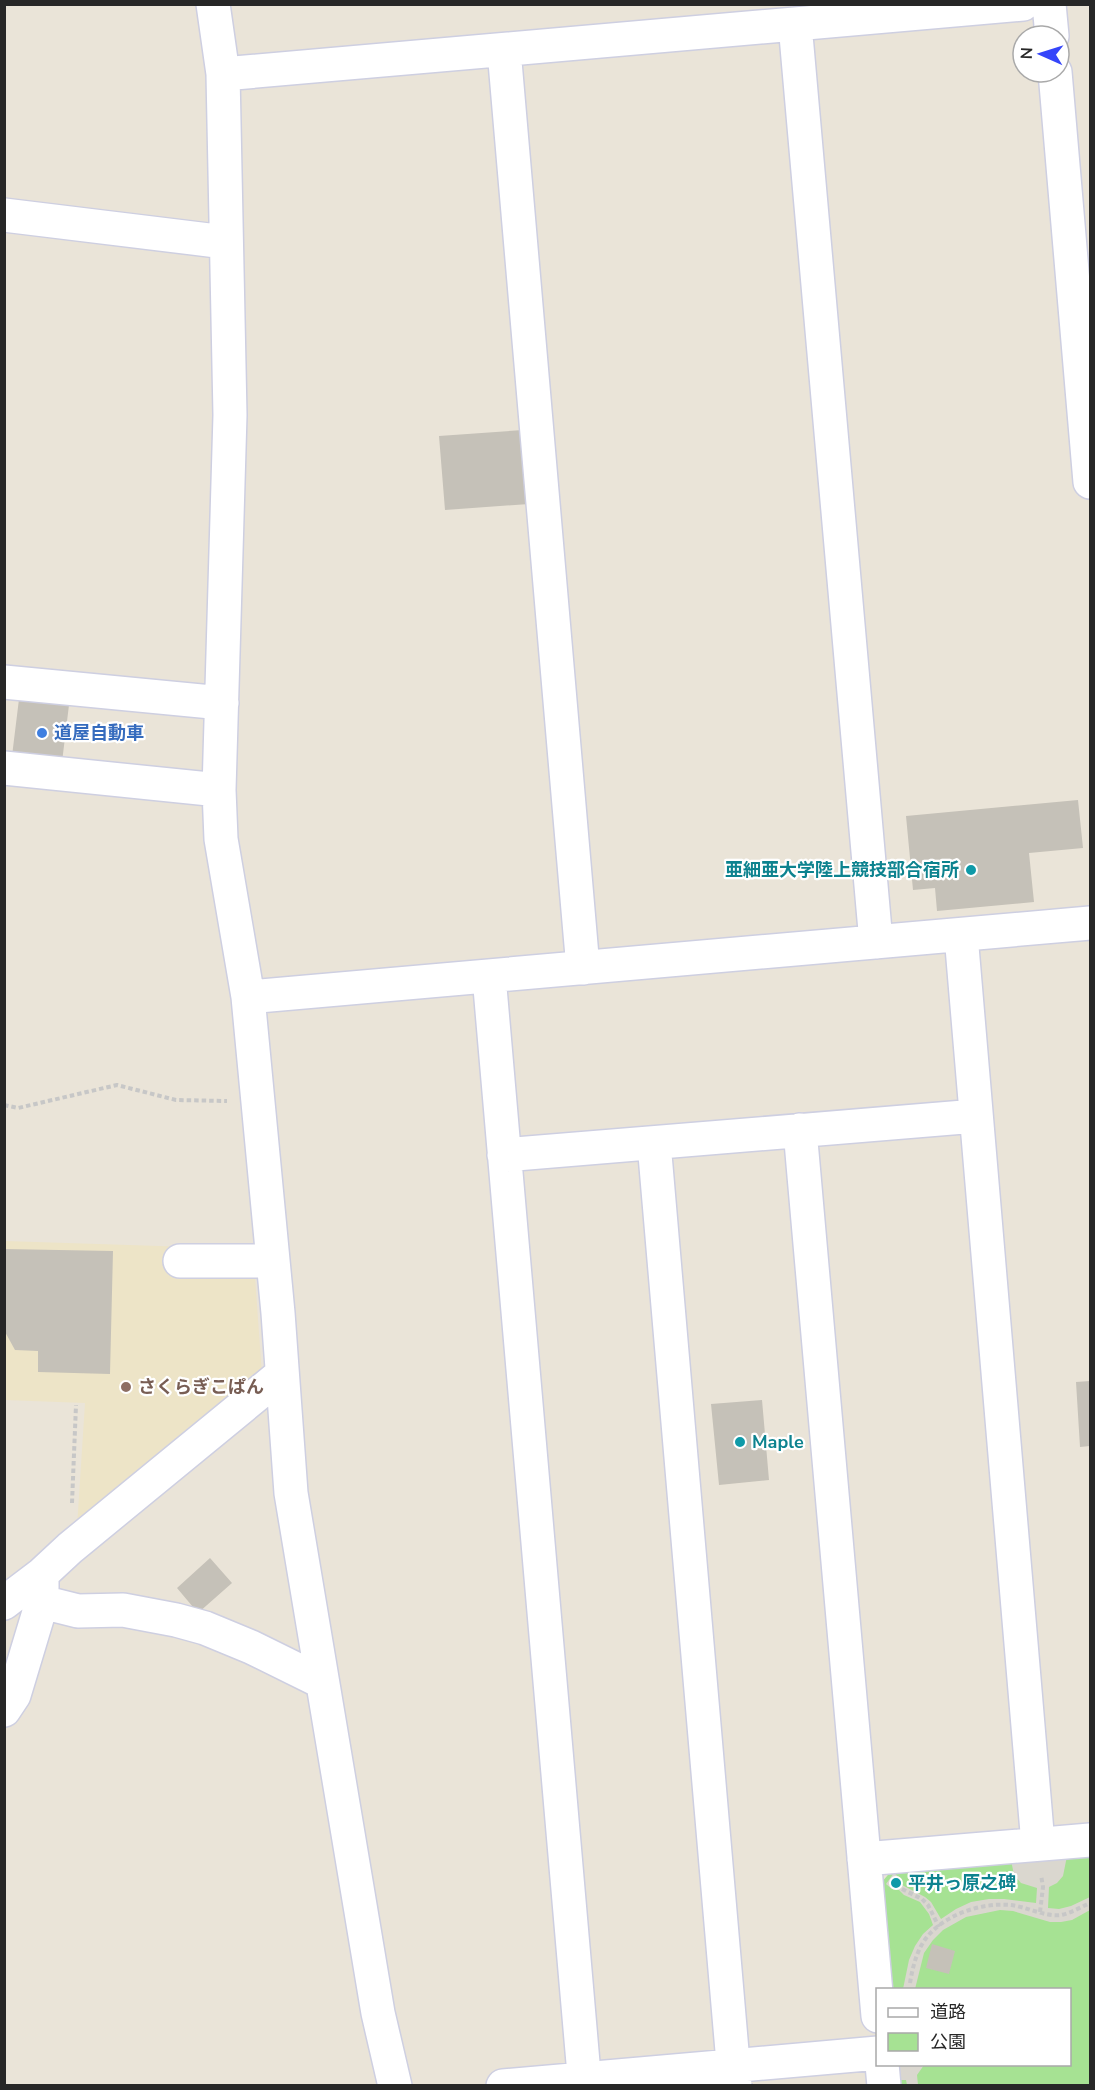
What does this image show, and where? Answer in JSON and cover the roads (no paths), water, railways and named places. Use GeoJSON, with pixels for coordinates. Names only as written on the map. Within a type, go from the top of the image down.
{"type":"FeatureCollection","features":[{"type":"Feature","properties":{"kind":"street"},"geometry":{"type":"LineString","coordinates":[[213,4],[223,74],[230,415],[219,790],[221,839],[248,997],[273,1261],[291,1493],[378,2013],[395,2085]]}},
{"type":"Feature","properties":{"kind":"street"},"geometry":{"type":"LineString","coordinates":[[223,74],[1023,4]]}},
{"type":"Feature","properties":{"kind":"street"},"geometry":{"type":"LineString","coordinates":[[1049,4],[1051,24]]}},
{"type":"Feature","properties":{"kind":"street"},"geometry":{"type":"LineString","coordinates":[[795,24],[876,942]]}},
{"type":"Feature","properties":{"kind":"street"},"geometry":{"type":"LineString","coordinates":[[504,50],[583,968]]}},
{"type":"Feature","properties":{"kind":"street"},"geometry":{"type":"LineString","coordinates":[[1056,84],[1090,482]]}},
{"type":"Feature","properties":{"kind":"street"},"geometry":{"type":"LineString","coordinates":[[4,215],[225,242]]}},
{"type":"Feature","properties":{"kind":"street"},"geometry":{"type":"LineString","coordinates":[[4,682],[222,703]]}},
{"type":"Feature","properties":{"kind":"street"},"geometry":{"type":"LineString","coordinates":[[4,768],[219,790]]}},
{"type":"Feature","properties":{"kind":"street"},"geometry":{"type":"LineString","coordinates":[[248,997],[1090,923]]}},
{"type":"Feature","properties":{"kind":"street"},"geometry":{"type":"LineString","coordinates":[[961,935],[1039,1856]]}},
{"type":"Feature","properties":{"kind":"street"},"geometry":{"type":"LineString","coordinates":[[489,976],[585,2082]]}},
{"type":"Feature","properties":{"kind":"street"},"geometry":{"type":"LineString","coordinates":[[504,1155],[976,1116]]}},
{"type":"Feature","properties":{"kind":"street"},"geometry":{"type":"LineString","coordinates":[[800,1131],[876,1994]]}},
{"type":"Feature","properties":{"kind":"street"},"geometry":{"type":"LineString","coordinates":[[654,1143],[734,2075]]}},
{"type":"Feature","properties":{"kind":"street"},"geometry":{"type":"LineString","coordinates":[[180,1261],[273,1261]]}},
{"type":"Feature","properties":{"kind":"street"},"geometry":{"type":"LineString","coordinates":[[4,1603],[282,1374]]}},
{"type":"Feature","properties":{"kind":"street"},"geometry":{"type":"LineString","coordinates":[[31,1583],[78,1611],[123,1610],[205,1628],[251,1647],[322,1682]]}},
{"type":"Feature","properties":{"kind":"street"},"geometry":{"type":"LineString","coordinates":[[4,1710],[14,1695],[31,1583]]}},
{"type":"Feature","properties":{"kind":"street"},"geometry":{"type":"LineString","coordinates":[[864,1859],[1039,1856],[1090,1840]]}},
{"type":"Feature","properties":{"kind":"street"},"geometry":{"type":"LineString","coordinates":[[503,2085],[734,2075],[876,2053]]}},
{"type":"Feature","properties":{"kind":"street"},"geometry":{"type":"LineString","coordinates":[[882,2066],[884,2085]]}},
{"type":"Feature","properties":{"kind":"place","name":"道屋自動車"},"geometry":{"type":"Point","coordinates":[42,733]}},
{"type":"Feature","properties":{"kind":"place","name":"亜細亜大学陸上競技部合宿所"},"geometry":{"type":"Point","coordinates":[971,870]}},
{"type":"Feature","properties":{"kind":"place","name":"さくらぎこぱん"},"geometry":{"type":"Point","coordinates":[126,1387]}},
{"type":"Feature","properties":{"kind":"place","name":"Maple"},"geometry":{"type":"Point","coordinates":[740,1442]}},
{"type":"Feature","properties":{"kind":"place","name":"平井っ原之碑"},"geometry":{"type":"Point","coordinates":[896,1883]}}]}
